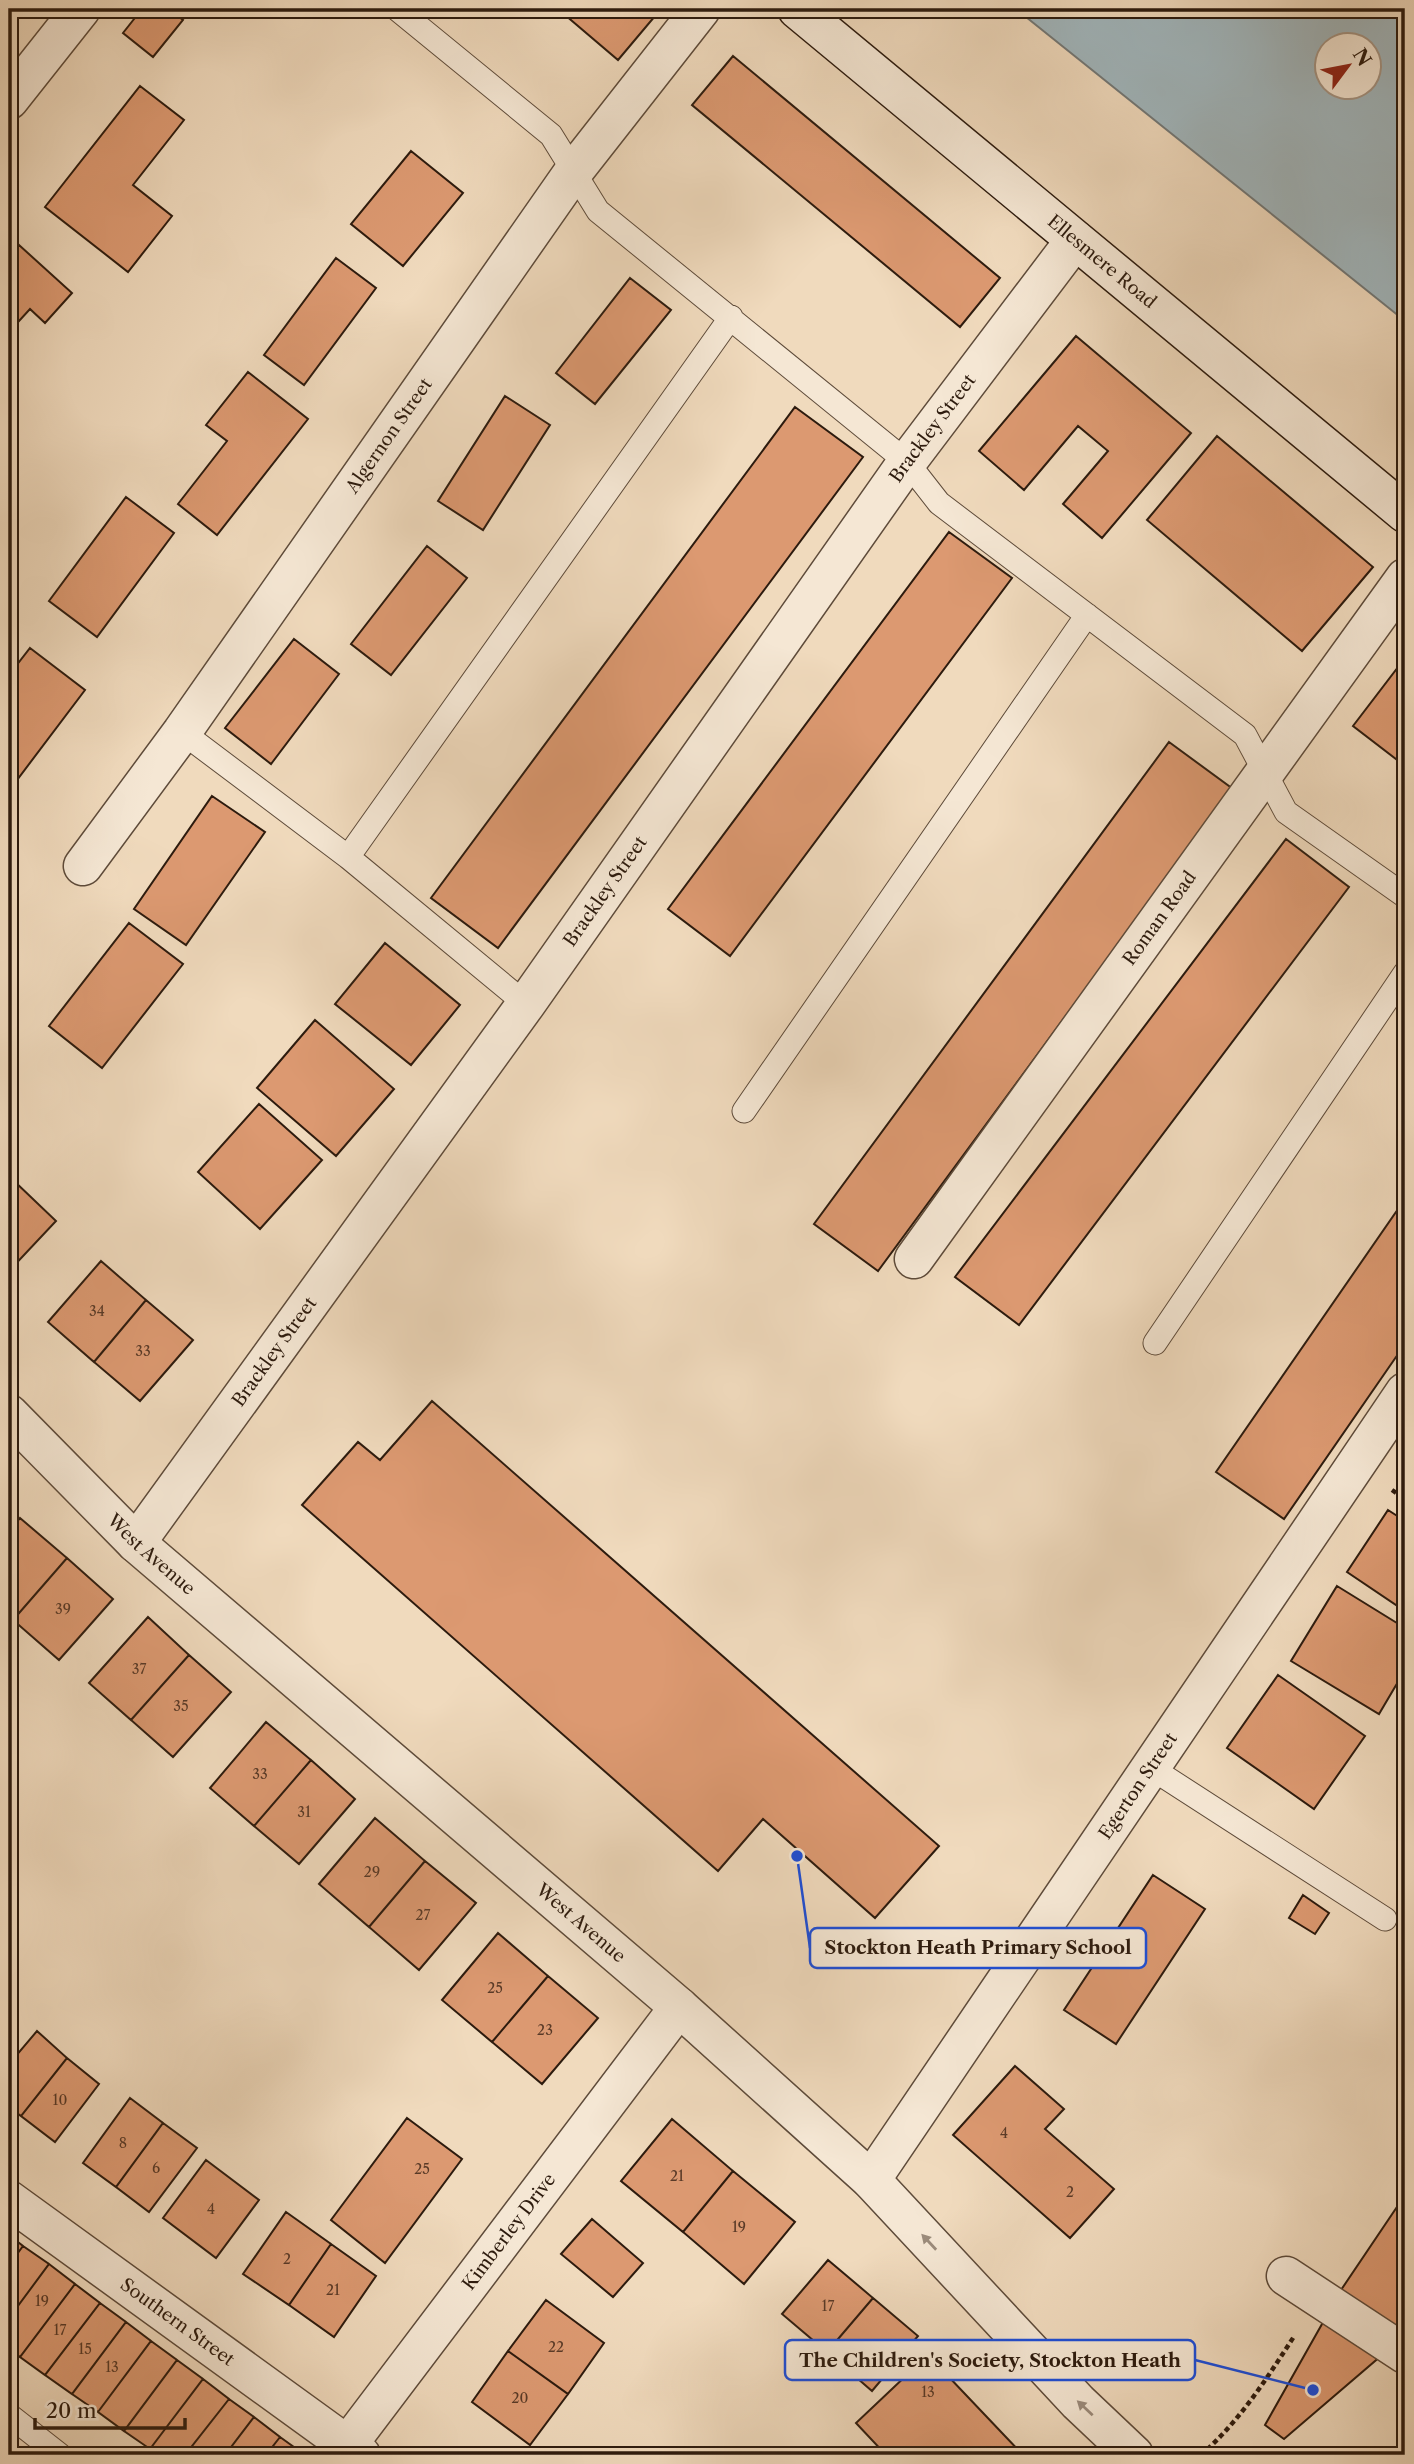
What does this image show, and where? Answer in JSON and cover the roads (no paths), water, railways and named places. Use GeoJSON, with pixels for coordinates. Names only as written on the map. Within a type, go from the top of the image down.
{"type":"FeatureCollection","features":[{"type":"Feature","properties":{"kind":"street"},"geometry":{"type":"LineString","coordinates":[[9,100],[81,9]]}},
{"type":"Feature","properties":{"kind":"street","name":"Algernon Street"},"geometry":{"type":"LineString","coordinates":[[83,866],[182,732],[574,171],[701,9]]}},
{"type":"Feature","properties":{"kind":"street","name":"Ellesmere Road"},"geometry":{"type":"LineString","coordinates":[[797,9],[1405,513]]}},
{"type":"Feature","properties":{"kind":"street","name":"Brackley Street"},"geometry":{"type":"LineString","coordinates":[[136,1543],[526,1004],[908,462],[1075,240]]}},
{"type":"Feature","properties":{"kind":"street","name":"Roman Road"},"geometry":{"type":"LineString","coordinates":[[914,1259],[1405,578]]}},
{"type":"Feature","properties":{"kind":"street","name":"Egerton Street"},"geometry":{"type":"LineString","coordinates":[[871,2180],[1405,1392]]}},
{"type":"Feature","properties":{"kind":"street","name":"West Avenue"},"geometry":{"type":"LineString","coordinates":[[9,1414],[136,1543],[678,2007],[871,2180],[1122,2451]]}},
{"type":"Feature","properties":{"kind":"street","name":"Kimberley Drive"},"geometry":{"type":"LineString","coordinates":[[349,2452],[678,2007]]}},
{"type":"Feature","properties":{"kind":"street","name":"Southern Street"},"geometry":{"type":"LineString","coordinates":[[9,2200],[349,2452]]}},
{"type":"Feature","properties":{"kind":"street"},"geometry":{"type":"LineString","coordinates":[[1286,2276],[1405,2354]]}},
{"type":"Feature","properties":{"kind":"lane"},"geometry":{"type":"LineString","coordinates":[[397,9],[551,135],[598,211],[908,462],[939,503],[1245,735],[1286,812],[1405,896]]}},
{"type":"Feature","properties":{"kind":"lane"},"geometry":{"type":"LineString","coordinates":[[348,857],[731,317]]}},
{"type":"Feature","properties":{"kind":"lane"},"geometry":{"type":"LineString","coordinates":[[744,1111],[1087,615]]}},
{"type":"Feature","properties":{"kind":"lane"},"geometry":{"type":"LineString","coordinates":[[182,732],[348,857],[526,1004]]}},
{"type":"Feature","properties":{"kind":"lane"},"geometry":{"type":"LineString","coordinates":[[1155,1343],[1405,973]]}},
{"type":"Feature","properties":{"kind":"lane"},"geometry":{"type":"LineString","coordinates":[[1151,1768],[1385,1919]]}},
{"type":"Feature","properties":{"kind":"lane"},"geometry":{"type":"LineString","coordinates":[[9,2415],[60,2455]]}},
{"type":"Feature","properties":{"kind":"water"},"geometry":{"type":"Polygon","coordinates":[[[1016,9],[1405,9],[1405,321],[1016,9]]]}},
{"type":"Feature","properties":{"kind":"place","name":"Stockton Heath Primary School"},"geometry":{"type":"Point","coordinates":[797,1856]}},
{"type":"Feature","properties":{"kind":"place","name":"The Children's Society, Stockton Heath"},"geometry":{"type":"Point","coordinates":[1313,2390]}}]}
